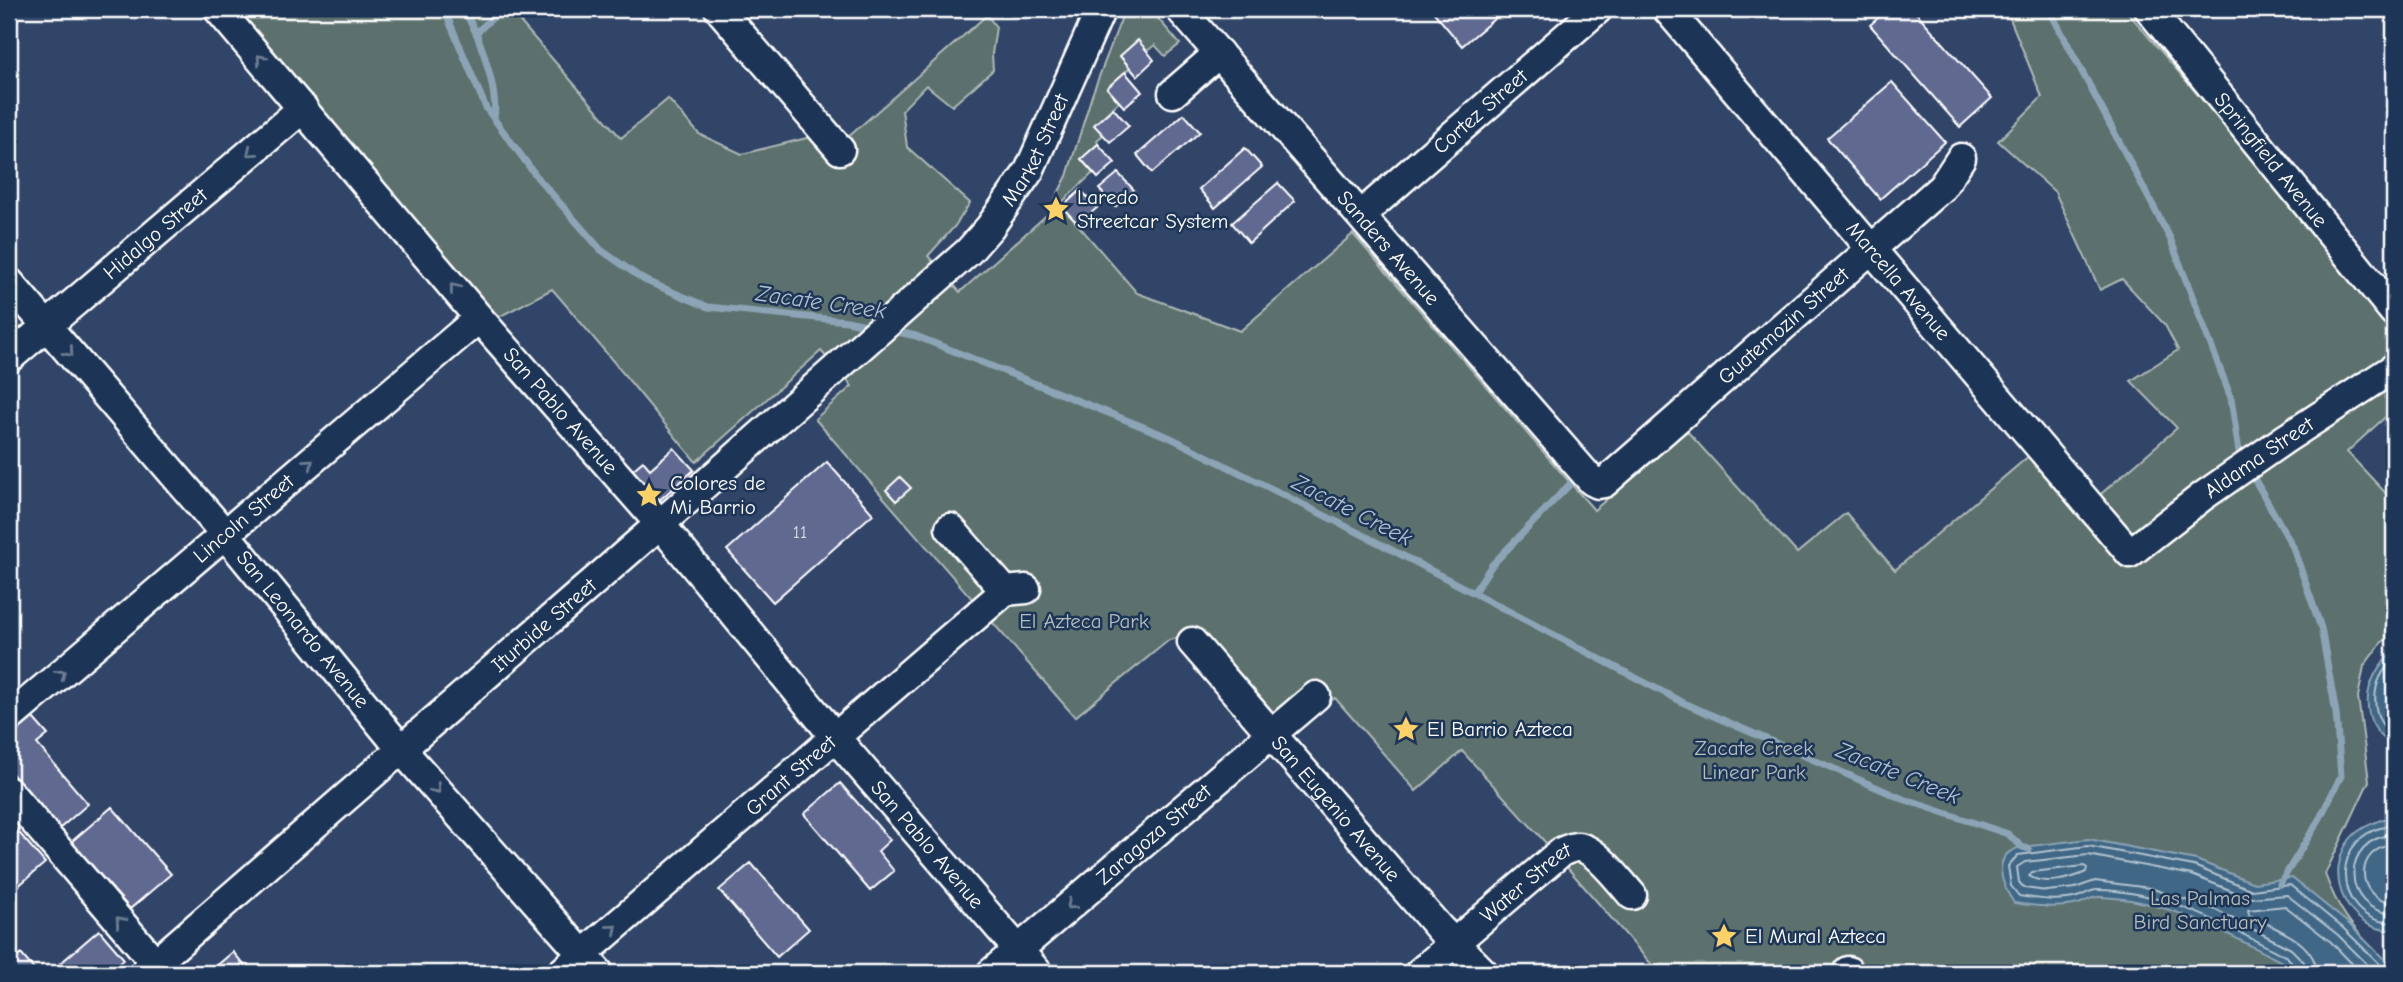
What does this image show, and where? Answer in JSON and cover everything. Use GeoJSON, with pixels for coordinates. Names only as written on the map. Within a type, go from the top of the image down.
{"type":"FeatureCollection","features":[{"type":"Feature","properties":{"kind":"street","name":"San Pablo Avenue"},"geometry":{"type":"LineString","coordinates":[[218,9],[479,318],[660,524],[835,737],[1038,973]]}},
{"type":"Feature","properties":{"kind":"street"},"geometry":{"type":"LineString","coordinates":[[719,9],[840,150]]}},
{"type":"Feature","properties":{"kind":"street","name":"Market Street"},"geometry":{"type":"LineString","coordinates":[[944,274],[990,227],[1028,171],[1101,9]]}},
{"type":"Feature","properties":{"kind":"street","name":"Sanders Avenue"},"geometry":{"type":"LineString","coordinates":[[1180,9],[1592,481],[1598,484]]}},
{"type":"Feature","properties":{"kind":"street","name":"Cortez Street"},"geometry":{"type":"LineString","coordinates":[[1361,215],[1598,9]]}},
{"type":"Feature","properties":{"kind":"street","name":"Marcella Avenue"},"geometry":{"type":"LineString","coordinates":[[1667,9],[2130,553]]}},
{"type":"Feature","properties":{"kind":"street","name":"Springfield Avenue"},"geometry":{"type":"LineString","coordinates":[[2149,9],[2394,312]]}},
{"type":"Feature","properties":{"kind":"street"},"geometry":{"type":"LineString","coordinates":[[1173,93],[1219,53]]}},
{"type":"Feature","properties":{"kind":"street","name":"Hidalgo Street"},"geometry":{"type":"LineString","coordinates":[[9,358],[303,108]]}},
{"type":"Feature","properties":{"kind":"street","name":"Guatemozin Street"},"geometry":{"type":"LineString","coordinates":[[1598,484],[1604,483],[1872,250],[1942,187],[1961,158]]}},
{"type":"Feature","properties":{"kind":"street","name":"Iturbide Street"},"geometry":{"type":"LineString","coordinates":[[154,970],[401,749],[944,274]]}},
{"type":"Feature","properties":{"kind":"street","name":"San Leonardo Avenue"},"geometry":{"type":"LineString","coordinates":[[9,282],[225,534],[401,749],[591,964]]}},
{"type":"Feature","properties":{"kind":"street","name":"Lincoln Street"},"geometry":{"type":"LineString","coordinates":[[9,718],[479,318]]}},
{"type":"Feature","properties":{"kind":"street","name":"Aldama Street"},"geometry":{"type":"LineString","coordinates":[[2130,553],[2203,496],[2394,368]]}},
{"type":"Feature","properties":{"kind":"street","name":"Grant Street"},"geometry":{"type":"LineString","coordinates":[[561,973],[591,964],[835,737],[1015,590],[950,528]]}},
{"type":"Feature","properties":{"kind":"street","name":"San Eugenio Avenue"},"geometry":{"type":"LineString","coordinates":[[1192,642],[1440,929],[1484,973]]}},
{"type":"Feature","properties":{"kind":"street","name":"Zaragoza Street"},"geometry":{"type":"LineString","coordinates":[[990,973],[1316,696]]}},
{"type":"Feature","properties":{"kind":"street"},"geometry":{"type":"LineString","coordinates":[[9,792],[154,970]]}},
{"type":"Feature","properties":{"kind":"street","name":"Water Street"},"geometry":{"type":"LineString","coordinates":[[1419,973],[1561,852],[1576,846],[1587,849],[1599,859],[1632,895]]}},
{"type":"Feature","properties":{"kind":"green space","name":"Zacate Creek Linear Park"},"geometry":{"type":"Polygon","coordinates":[[[233,9],[525,9],[516,17],[621,138],[668,99],[699,134],[742,154],[811,137],[847,138],[987,15],[996,27],[992,54],[993,70],[952,106],[926,85],[902,110],[907,147],[970,203],[955,226],[928,256],[960,292],[1059,204],[1055,199],[1067,176],[1092,95],[1125,9],[1150,9],[1180,44],[1165,56],[1155,45],[1147,51],[1137,41],[1120,56],[1130,68],[1107,88],[1119,102],[1095,124],[1103,135],[1097,140],[1098,144],[1081,159],[1093,173],[1060,204],[1137,293],[1240,331],[1353,234],[1594,510],[1687,431],[1797,553],[1846,513],[1895,570],[2030,455],[2080,512],[2177,428],[2131,381],[2178,350],[2165,325],[2122,279],[2100,290],[2055,192],[1998,141],[2042,97],[2006,9],[2125,9],[2353,277],[2394,337],[2394,409],[2347,452],[2394,502],[2394,634],[2381,643],[2364,666],[2358,697],[2369,781],[2325,874],[2346,916],[2394,973],[1659,973],[1462,751],[1416,791],[1335,698],[1325,706],[1273,721],[1194,634],[1169,640],[1075,717],[815,419],[852,386],[821,351],[696,462],[552,289],[495,319],[233,9]]]}},
{"type":"Feature","properties":{"kind":"water"},"geometry":{"type":"Polygon","coordinates":[[[2394,651],[2394,746],[2373,725],[2368,699],[2375,673],[2394,651]]]}},
{"type":"Feature","properties":{"kind":"water"},"geometry":{"type":"Polygon","coordinates":[[[2383,819],[2394,819],[2394,930],[2377,928],[2363,922],[2352,911],[2339,884],[2338,868],[2350,839],[2361,829],[2383,819]]]}},
{"type":"Feature","properties":{"kind":"water"},"geometry":{"type":"Polygon","coordinates":[[[2088,839],[2196,860],[2254,883],[2292,878],[2348,923],[2394,969],[2394,973],[2292,973],[2284,963],[2218,929],[2171,910],[2123,899],[2095,897],[2078,904],[2062,906],[2014,903],[2002,879],[2001,870],[2005,856],[2022,847],[2088,839]]]}},
{"type":"Feature","properties":{"kind":"building"},"geometry":{"type":"Polygon","coordinates":[[[1431,9],[1506,9],[1462,46],[1431,9]]]}},
{"type":"Feature","properties":{"kind":"building"},"geometry":{"type":"Polygon","coordinates":[[[1888,9],[1913,9],[1992,98],[1960,127],[1870,25],[1888,9]]]}},
{"type":"Feature","properties":{"kind":"building"},"geometry":{"type":"Polygon","coordinates":[[[1138,40],[1154,60],[1137,76],[1120,56],[1138,40]]]}},
{"type":"Feature","properties":{"kind":"building"},"geometry":{"type":"Polygon","coordinates":[[[1125,72],[1142,92],[1124,107],[1107,88],[1125,72]]]}},
{"type":"Feature","properties":{"kind":"building"},"geometry":{"type":"Polygon","coordinates":[[[1892,82],[1945,142],[1880,199],[1827,138],[1892,82]]]}},
{"type":"Feature","properties":{"kind":"building"},"geometry":{"type":"Polygon","coordinates":[[[1113,108],[1129,126],[1110,142],[1094,125],[1113,108]]]}},
{"type":"Feature","properties":{"kind":"building"},"geometry":{"type":"Polygon","coordinates":[[[1184,114],[1200,132],[1152,173],[1137,155],[1184,114]]]}},
{"type":"Feature","properties":{"kind":"building"},"geometry":{"type":"Polygon","coordinates":[[[1098,144],[1115,163],[1098,178],[1081,159],[1098,144]]]}},
{"type":"Feature","properties":{"kind":"building"},"geometry":{"type":"Polygon","coordinates":[[[1245,148],[1262,167],[1215,208],[1199,189],[1245,148]]]}},
{"type":"Feature","properties":{"kind":"building"},"geometry":{"type":"Polygon","coordinates":[[[1118,173],[1134,190],[1115,207],[1099,189],[1118,173]]]}},
{"type":"Feature","properties":{"kind":"building"},"geometry":{"type":"Polygon","coordinates":[[[1278,183],[1295,201],[1249,243],[1232,223],[1278,183]]]}},
{"type":"Feature","properties":{"kind":"building"},"geometry":{"type":"Polygon","coordinates":[[[1081,190],[1097,208],[1078,224],[1062,207],[1081,190]]]}},
{"type":"Feature","properties":{"kind":"building"},"geometry":{"type":"Polygon","coordinates":[[[674,448],[694,470],[655,504],[628,474],[643,461],[650,469],[674,448]]]}},
{"type":"Feature","properties":{"kind":"building"},"geometry":{"type":"Polygon","coordinates":[[[827,462],[873,514],[773,602],[727,550],[827,462]]]}},
{"type":"Feature","properties":{"kind":"building"},"geometry":{"type":"Polygon","coordinates":[[[900,477],[911,488],[896,501],[886,490],[900,477]]]}},
{"type":"Feature","properties":{"kind":"building"},"geometry":{"type":"Polygon","coordinates":[[[33,718],[48,735],[37,744],[88,804],[59,829],[9,770],[9,738],[33,718]]]}},
{"type":"Feature","properties":{"kind":"building"},"geometry":{"type":"Polygon","coordinates":[[[840,783],[890,840],[878,851],[894,871],[870,891],[804,814],[840,783]]]}},
{"type":"Feature","properties":{"kind":"building"},"geometry":{"type":"Polygon","coordinates":[[[112,807],[171,874],[130,909],[71,842],[112,807]]]}},
{"type":"Feature","properties":{"kind":"building"},"geometry":{"type":"Polygon","coordinates":[[[9,821],[45,863],[16,888],[9,879],[9,821]]]}},
{"type":"Feature","properties":{"kind":"building"},"geometry":{"type":"Polygon","coordinates":[[[751,863],[809,929],[777,957],[719,890],[751,863]]]}},
{"type":"Feature","properties":{"kind":"building"},"geometry":{"type":"Polygon","coordinates":[[[99,930],[124,959],[107,973],[59,973],[55,968],[99,930]]]}},
{"type":"Feature","properties":{"kind":"building"},"geometry":{"type":"Polygon","coordinates":[[[233,952],[251,973],[208,973],[233,952]]]}},
{"type":"Feature","properties":{"kind":"building"},"geometry":{"type":"Polygon","coordinates":[[[21,954],[37,973],[9,973],[9,965],[21,954]]]}},
{"type":"Feature","properties":{"kind":"waterway","name":"Zacate Creek"},"geometry":{"type":"LineString","coordinates":[[444,9],[486,108],[537,177],[601,250],[644,280],[708,307],[847,321],[871,326]]}},
{"type":"Feature","properties":{"kind":"waterway"},"geometry":{"type":"LineString","coordinates":[[474,9],[467,14],[476,32],[490,76],[494,118]]}},
{"type":"Feature","properties":{"kind":"waterway"},"geometry":{"type":"LineString","coordinates":[[476,33],[502,9]]}},
{"type":"Feature","properties":{"kind":"waterway"},"geometry":{"type":"LineString","coordinates":[[2049,9],[2170,238],[2231,398],[2239,452]]}},
{"type":"Feature","properties":{"kind":"waterway","name":"Zacate Creek"},"geometry":{"type":"LineString","coordinates":[[889,330],[916,336],[1171,438],[1684,703],[1903,799],[2008,834],[2022,847],[2029,849]]}},
{"type":"Feature","properties":{"kind":"waterway"},"geometry":{"type":"LineString","coordinates":[[2255,480],[2293,547],[2321,628],[2336,713],[2341,776],[2320,818],[2280,884]]}},
{"type":"Feature","properties":{"kind":"waterway"},"geometry":{"type":"LineString","coordinates":[[1474,592],[1492,565],[1571,483]]}},
{"type":"Feature","properties":{"kind":"place","name":"Laredo Streetcar System"},"geometry":{"type":"Point","coordinates":[1056,209]}},
{"type":"Feature","properties":{"kind":"place","name":"Colores de Mi Barrio"},"geometry":{"type":"Point","coordinates":[649,495]}},
{"type":"Feature","properties":{"kind":"place","name":"El Barrio Azteca"},"geometry":{"type":"Point","coordinates":[1406,729]}},
{"type":"Feature","properties":{"kind":"place","name":"El Mural Azteca"},"geometry":{"type":"Point","coordinates":[1724,936]}},
{"type":"Feature","properties":{"kind":"park label","name":"El Azteca Park"},"geometry":{"type":"Point","coordinates":[1084,621]}},
{"type":"Feature","properties":{"kind":"park label","name":"Las Palmas Bird Sanctuary"},"geometry":{"type":"Point","coordinates":[2200,910]}}]}
